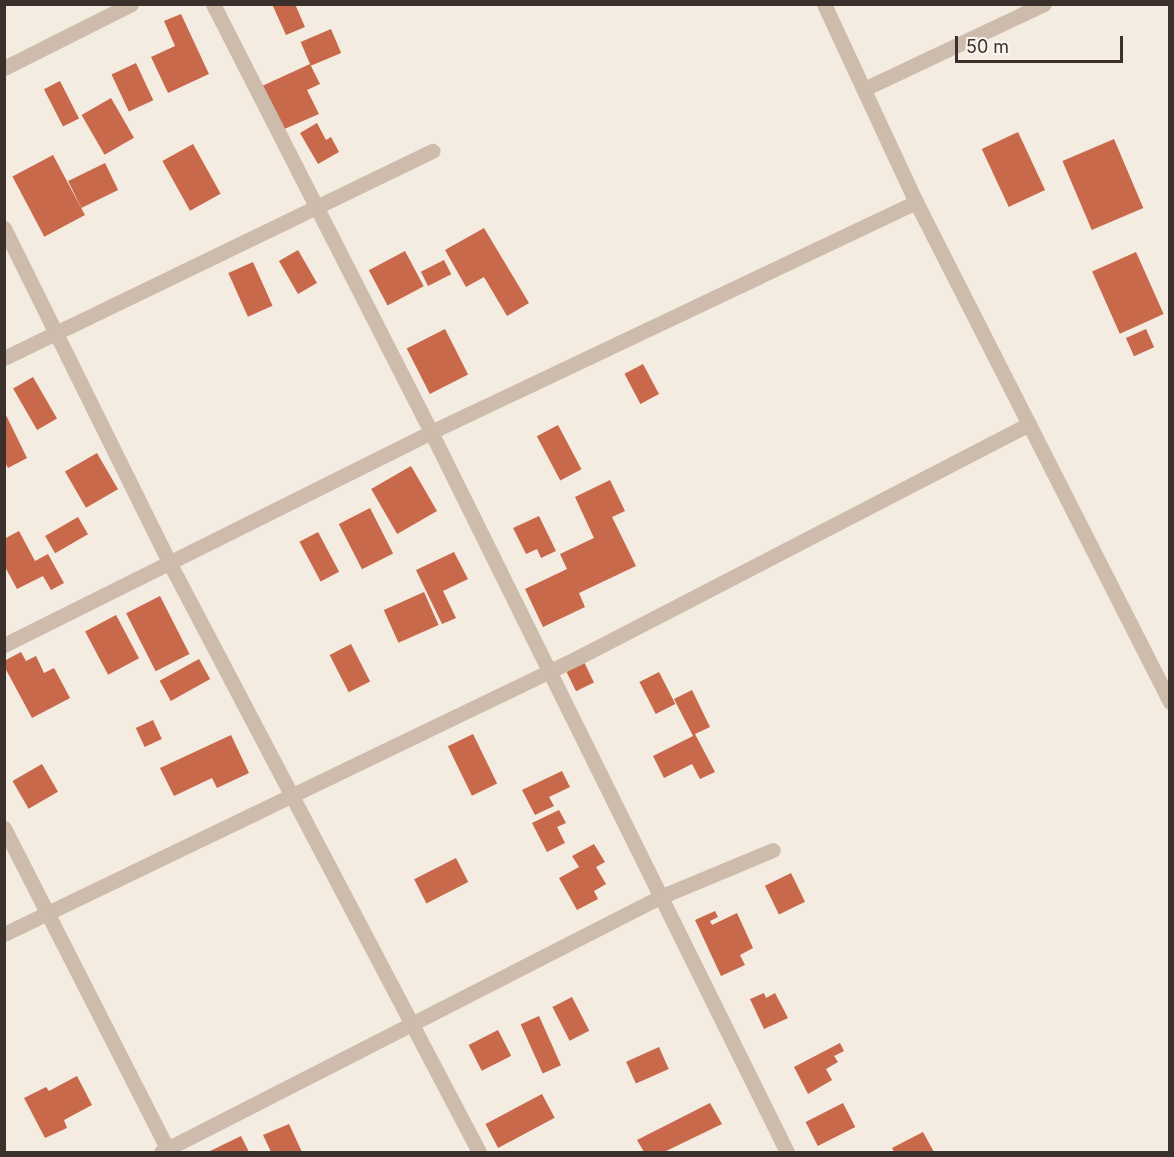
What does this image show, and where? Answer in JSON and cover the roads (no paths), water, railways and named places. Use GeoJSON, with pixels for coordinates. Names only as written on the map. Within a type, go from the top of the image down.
{"type":"FeatureCollection","features":[{"type":"Feature","properties":{"kind":"street"},"geometry":{"type":"LineString","coordinates":[[4,68],[131,4]]}},
{"type":"Feature","properties":{"kind":"street"},"geometry":{"type":"LineString","coordinates":[[213,4],[431,432],[787,1152]]}},
{"type":"Feature","properties":{"kind":"street"},"geometry":{"type":"LineString","coordinates":[[824,4],[916,202],[1170,702]]}},
{"type":"Feature","properties":{"kind":"street"},"geometry":{"type":"LineString","coordinates":[[864,89],[1044,4]]}},
{"type":"Feature","properties":{"kind":"street"},"geometry":{"type":"LineString","coordinates":[[4,357],[433,151]]}},
{"type":"Feature","properties":{"kind":"street"},"geometry":{"type":"LineString","coordinates":[[4,645],[431,432],[916,202]]}},
{"type":"Feature","properties":{"kind":"street"},"geometry":{"type":"LineString","coordinates":[[4,228],[169,562],[290,797],[479,1152]]}},
{"type":"Feature","properties":{"kind":"street"},"geometry":{"type":"LineString","coordinates":[[4,934],[549,672],[1029,424]]}},
{"type":"Feature","properties":{"kind":"street"},"geometry":{"type":"LineString","coordinates":[[4,828],[49,913],[166,1151],[660,897],[773,850]]}}]}
